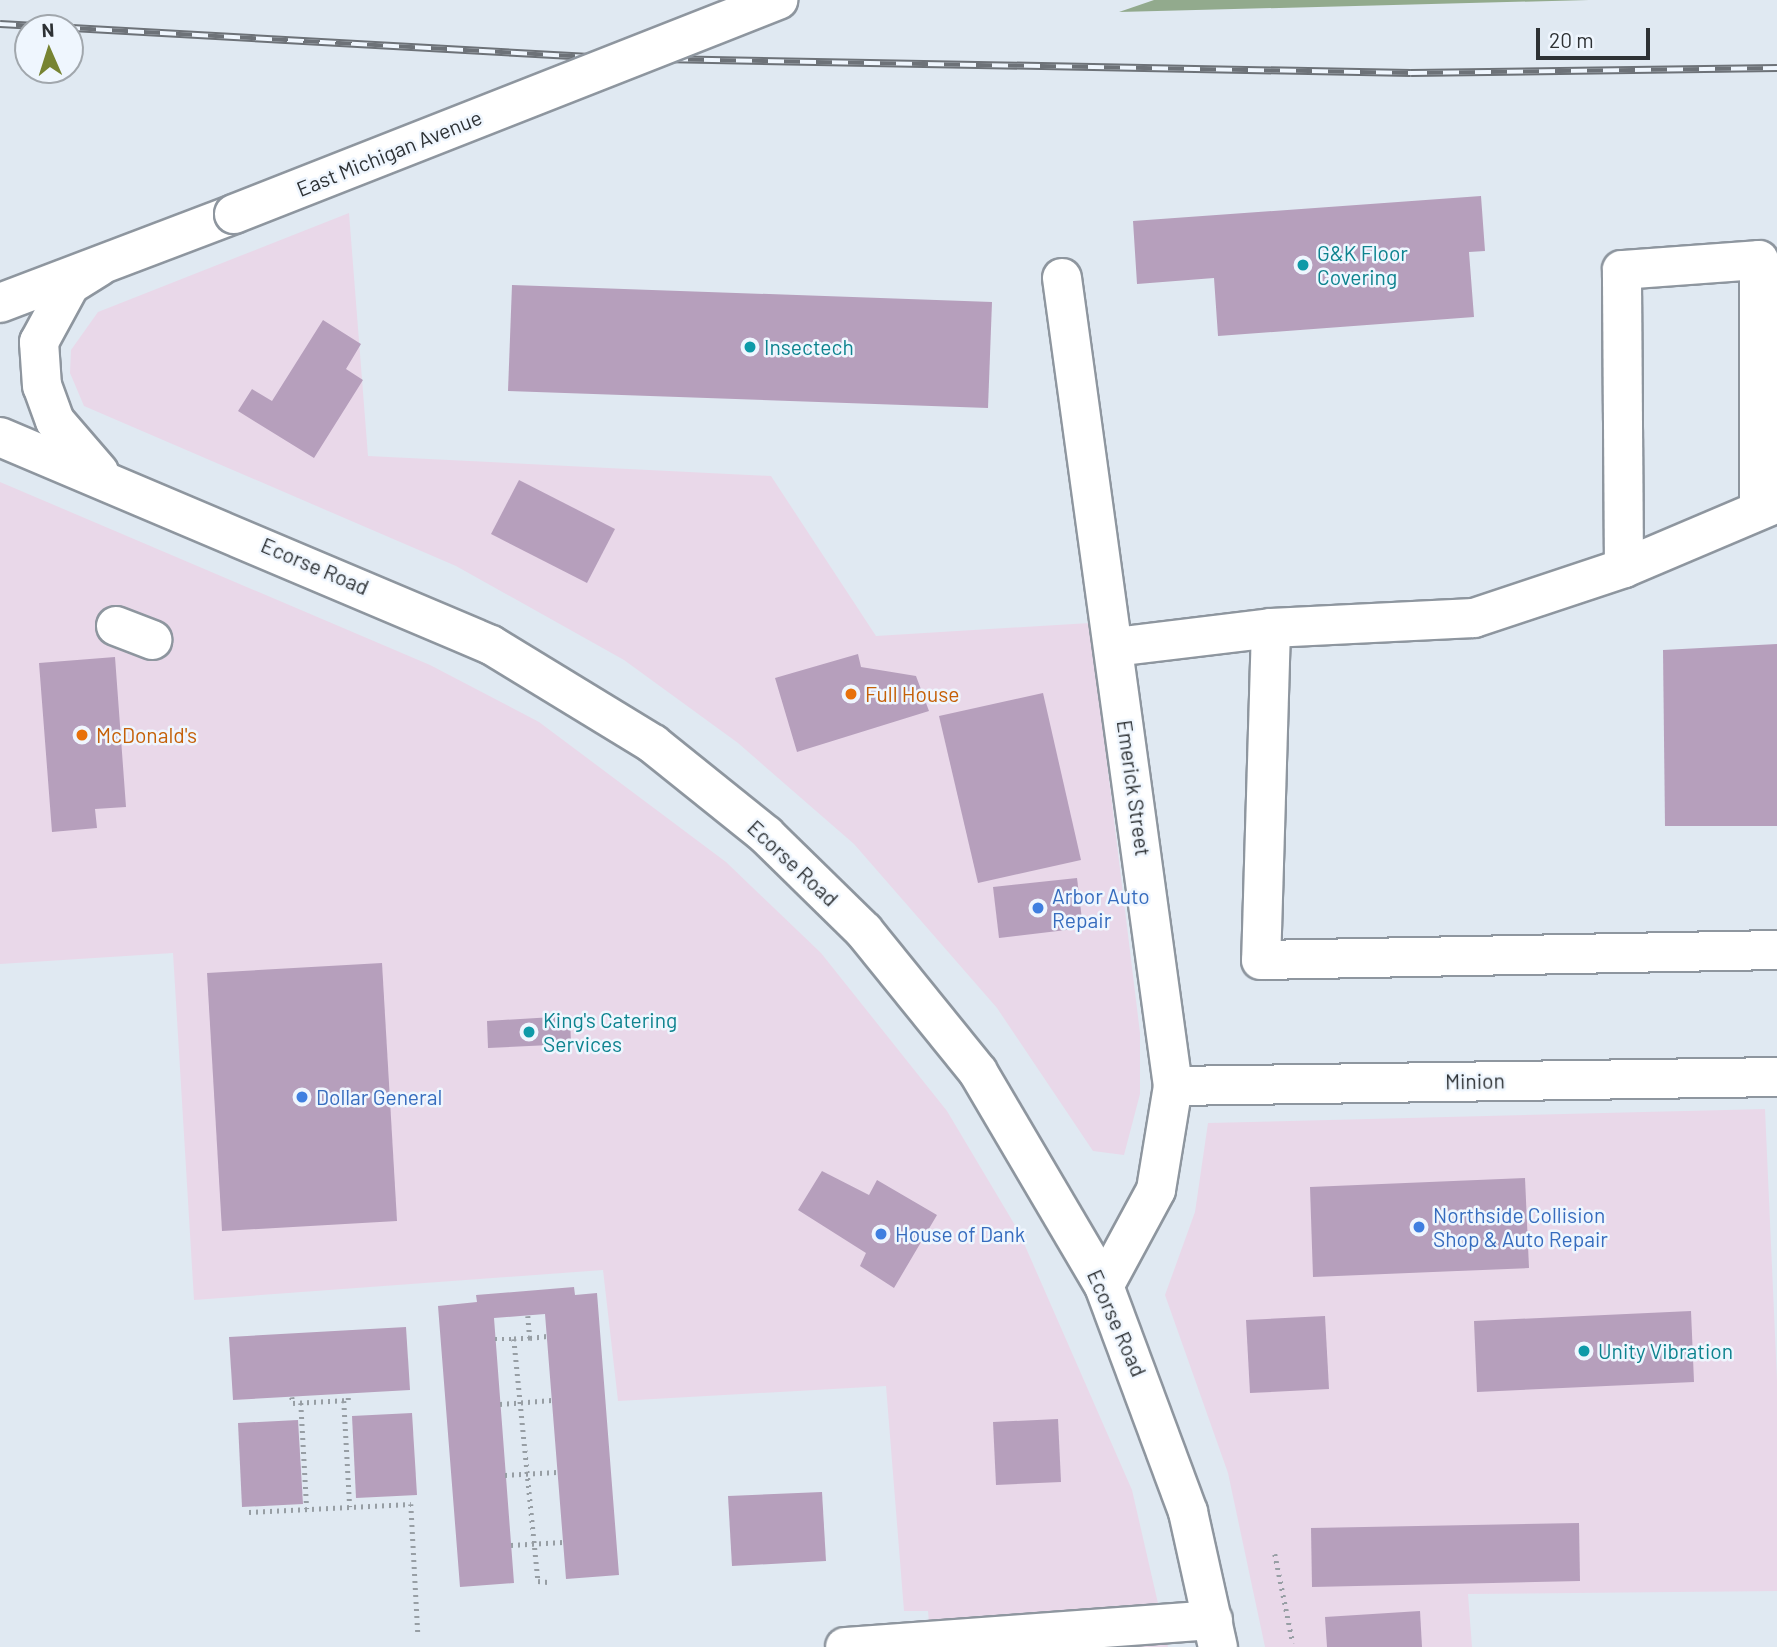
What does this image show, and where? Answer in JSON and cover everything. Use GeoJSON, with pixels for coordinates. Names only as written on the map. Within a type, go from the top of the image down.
{"type":"FeatureCollection","features":[{"type":"Feature","properties":{"kind":"main road","name":"East Michigan Avenue"},"geometry":{"type":"LineString","coordinates":[[0,303],[99,267],[778,0]]}},
{"type":"Feature","properties":{"kind":"main road"},"geometry":{"type":"LineString","coordinates":[[1115,647],[1271,628],[1474,618],[1624,568],[1768,505],[1759,260],[1622,270],[1624,568]]}},
{"type":"Feature","properties":{"kind":"main road"},"geometry":{"type":"LineString","coordinates":[[99,267],[70,285],[39,342],[42,386],[55,421],[102,477]]}},
{"type":"Feature","properties":{"kind":"main road","name":"Emerick Street"},"geometry":{"type":"LineString","coordinates":[[1062,278],[1115,647],[1173,1086],[1156,1190],[1104,1286]]}},
{"type":"Feature","properties":{"kind":"main road","name":"Ecorse Road"},"geometry":{"type":"LineString","coordinates":[[0,437],[102,477],[491,645],[653,744],[717,793],[864,931],[978,1072],[1104,1286],[1180,1488],[1215,1633]]}},
{"type":"Feature","properties":{"kind":"main road"},"geometry":{"type":"LineString","coordinates":[[116,626],[152,640]]}},
{"type":"Feature","properties":{"kind":"main road"},"geometry":{"type":"LineString","coordinates":[[1271,628],[1261,960],[1777,950]]}},
{"type":"Feature","properties":{"kind":"main road","name":"Minion"},"geometry":{"type":"LineString","coordinates":[[1173,1086],[1777,1077]]}},
{"type":"Feature","properties":{"kind":"main road"},"geometry":{"type":"LineString","coordinates":[[845,1647],[1215,1633]]}},
{"type":"Feature","properties":{"kind":"path"},"geometry":{"type":"LineString","coordinates":[[528,1316],[530,1338]]}},
{"type":"Feature","properties":{"kind":"path"},"geometry":{"type":"LineString","coordinates":[[495,1339],[547,1336]]}},
{"type":"Feature","properties":{"kind":"path"},"geometry":{"type":"LineString","coordinates":[[514,1339],[538,1581],[548,1582]]}},
{"type":"Feature","properties":{"kind":"path"},"geometry":{"type":"LineString","coordinates":[[348,1394],[344,1401],[350,1507]]}},
{"type":"Feature","properties":{"kind":"path"},"geometry":{"type":"LineString","coordinates":[[292,1397],[293,1403],[344,1401]]}},
{"type":"Feature","properties":{"kind":"path"},"geometry":{"type":"LineString","coordinates":[[500,1404],[552,1400]]}},
{"type":"Feature","properties":{"kind":"path"},"geometry":{"type":"LineString","coordinates":[[301,1403],[307,1509]]}},
{"type":"Feature","properties":{"kind":"path"},"geometry":{"type":"LineString","coordinates":[[505,1475],[557,1472]]}},
{"type":"Feature","properties":{"kind":"path"},"geometry":{"type":"LineString","coordinates":[[249,1512],[411,1504],[418,1633]]}},
{"type":"Feature","properties":{"kind":"path"},"geometry":{"type":"LineString","coordinates":[[511,1545],[563,1542]]}},
{"type":"Feature","properties":{"kind":"path"},"geometry":{"type":"LineString","coordinates":[[1275,1554],[1293,1643]]}},
{"type":"Feature","properties":{"kind":"shaded area"},"geometry":{"type":"Polygon","coordinates":[[[349,213],[368,456],[771,476],[876,636],[1090,623],[1140,1033],[1140,1094],[1124,1155],[1093,1151],[997,1008],[854,844],[738,743],[624,660],[456,566],[84,406],[70,373],[71,350],[98,312],[349,213]]]}},
{"type":"Feature","properties":{"kind":"shaded area"},"geometry":{"type":"Polygon","coordinates":[[[0,482],[430,665],[539,722],[726,862],[821,953],[947,1111],[1019,1232],[1132,1490],[1168,1647],[931,1647],[928,1611],[904,1611],[886,1386],[618,1401],[603,1270],[194,1300],[173,953],[0,964],[0,482]]]}},
{"type":"Feature","properties":{"kind":"shaded area"},"geometry":{"type":"Polygon","coordinates":[[[1765,1109],[1777,1380],[1777,1591],[1468,1594],[1472,1647],[1265,1647],[1228,1473],[1165,1295],[1195,1212],[1208,1123],[1765,1109]]]}},
{"type":"Feature","properties":{"kind":"green space"},"geometry":{"type":"Polygon","coordinates":[[[1154,0],[1589,0],[1119,12],[1154,0]]]}},
{"type":"Feature","properties":{"kind":"building","name":"G&K Floor Covering"},"geometry":{"type":"Polygon","coordinates":[[[1481,196],[1485,251],[1469,252],[1474,317],[1218,336],[1214,278],[1137,284],[1133,221],[1481,196]]]}},
{"type":"Feature","properties":{"kind":"building","name":"Insectech"},"geometry":{"type":"Polygon","coordinates":[[[512,285],[992,302],[988,408],[508,391],[512,285]]]}},
{"type":"Feature","properties":{"kind":"building"},"geometry":{"type":"Polygon","coordinates":[[[323,320],[361,344],[346,369],[363,380],[314,458],[238,411],[252,389],[272,401],[323,320]]]}},
{"type":"Feature","properties":{"kind":"building"},"geometry":{"type":"Polygon","coordinates":[[[519,480],[615,529],[587,583],[491,534],[519,480]]]}},
{"type":"Feature","properties":{"kind":"building"},"geometry":{"type":"Polygon","coordinates":[[[1777,644],[1777,826],[1665,826],[1663,650],[1777,644]]]}},
{"type":"Feature","properties":{"kind":"building","name":"Full House"},"geometry":{"type":"Polygon","coordinates":[[[858,654],[861,667],[916,676],[929,711],[797,752],[775,678],[858,654]]]}},
{"type":"Feature","properties":{"kind":"building","name":"McDonald's"},"geometry":{"type":"Polygon","coordinates":[[[115,657],[126,807],[95,809],[97,828],[52,832],[39,663],[115,657]]]}},
{"type":"Feature","properties":{"kind":"building"},"geometry":{"type":"Polygon","coordinates":[[[1043,693],[1081,860],[978,883],[939,716],[1043,693]]]}},
{"type":"Feature","properties":{"kind":"building","name":"Arbor Auto Repair"},"geometry":{"type":"Polygon","coordinates":[[[1077,878],[1083,928],[999,938],[993,887],[1077,878]]]}},
{"type":"Feature","properties":{"kind":"building","name":"Dollar General"},"geometry":{"type":"Polygon","coordinates":[[[382,963],[397,1221],[222,1231],[207,973],[382,963]]]}},
{"type":"Feature","properties":{"kind":"building","name":"King's Catering Services"},"geometry":{"type":"Polygon","coordinates":[[[570,1016],[571,1044],[488,1048],[487,1021],[570,1016]]]}},
{"type":"Feature","properties":{"kind":"building","name":"House of Dank"},"geometry":{"type":"Polygon","coordinates":[[[822,1171],[869,1195],[877,1180],[937,1215],[894,1288],[860,1266],[866,1253],[798,1210],[822,1171]]]}},
{"type":"Feature","properties":{"kind":"building","name":"Northside Collision Shop & Auto Repair"},"geometry":{"type":"Polygon","coordinates":[[[1525,1178],[1529,1268],[1313,1277],[1310,1187],[1525,1178]]]}},
{"type":"Feature","properties":{"kind":"building"},"geometry":{"type":"Polygon","coordinates":[[[574,1287],[575,1295],[597,1293],[619,1575],[566,1579],[545,1314],[494,1318],[514,1583],[460,1587],[438,1306],[477,1302],[476,1295],[574,1287]]]}},
{"type":"Feature","properties":{"kind":"building","name":"Unity Vibration"},"geometry":{"type":"Polygon","coordinates":[[[1691,1311],[1694,1382],[1477,1392],[1474,1321],[1691,1311]]]}},
{"type":"Feature","properties":{"kind":"building"},"geometry":{"type":"Polygon","coordinates":[[[1325,1316],[1329,1389],[1250,1393],[1246,1320],[1325,1316]]]}},
{"type":"Feature","properties":{"kind":"building"},"geometry":{"type":"Polygon","coordinates":[[[406,1327],[410,1390],[233,1400],[229,1337],[406,1327]]]}},
{"type":"Feature","properties":{"kind":"building"},"geometry":{"type":"Polygon","coordinates":[[[412,1413],[417,1495],[356,1498],[352,1416],[412,1413]]]}},
{"type":"Feature","properties":{"kind":"building"},"geometry":{"type":"Polygon","coordinates":[[[1058,1419],[1061,1482],[996,1485],[993,1422],[1058,1419]]]}},
{"type":"Feature","properties":{"kind":"building"},"geometry":{"type":"Polygon","coordinates":[[[298,1420],[303,1504],[242,1507],[238,1423],[298,1420]]]}},
{"type":"Feature","properties":{"kind":"building"},"geometry":{"type":"Polygon","coordinates":[[[822,1492],[826,1561],[732,1566],[728,1496],[822,1492]]]}},
{"type":"Feature","properties":{"kind":"building"},"geometry":{"type":"Polygon","coordinates":[[[1579,1523],[1580,1581],[1312,1587],[1311,1528],[1579,1523]]]}},
{"type":"Feature","properties":{"kind":"building"},"geometry":{"type":"Polygon","coordinates":[[[1420,1611],[1422,1647],[1327,1647],[1325,1617],[1420,1611]]]}},
{"type":"Feature","properties":{"kind":"railway"},"geometry":{"type":"LineString","coordinates":[[0,24],[608,58],[1411,73],[1777,68]]}},
{"type":"Feature","properties":{"kind":"place","name":"G&K Floor Covering"},"geometry":{"type":"Point","coordinates":[1303,265]}},
{"type":"Feature","properties":{"kind":"place","name":"Insectech"},"geometry":{"type":"Point","coordinates":[750,347]}},
{"type":"Feature","properties":{"kind":"place","name":"Full House"},"geometry":{"type":"Point","coordinates":[851,694]}},
{"type":"Feature","properties":{"kind":"place","name":"McDonald's"},"geometry":{"type":"Point","coordinates":[82,735]}},
{"type":"Feature","properties":{"kind":"place","name":"Arbor Auto Repair"},"geometry":{"type":"Point","coordinates":[1038,908]}},
{"type":"Feature","properties":{"kind":"place","name":"King's Catering Services"},"geometry":{"type":"Point","coordinates":[529,1032]}},
{"type":"Feature","properties":{"kind":"place","name":"Dollar General"},"geometry":{"type":"Point","coordinates":[302,1097]}},
{"type":"Feature","properties":{"kind":"place","name":"Northside Collision Shop & Auto Repair"},"geometry":{"type":"Point","coordinates":[1419,1227]}},
{"type":"Feature","properties":{"kind":"place","name":"House of Dank"},"geometry":{"type":"Point","coordinates":[881,1234]}},
{"type":"Feature","properties":{"kind":"place","name":"Unity Vibration"},"geometry":{"type":"Point","coordinates":[1584,1351]}}]}
